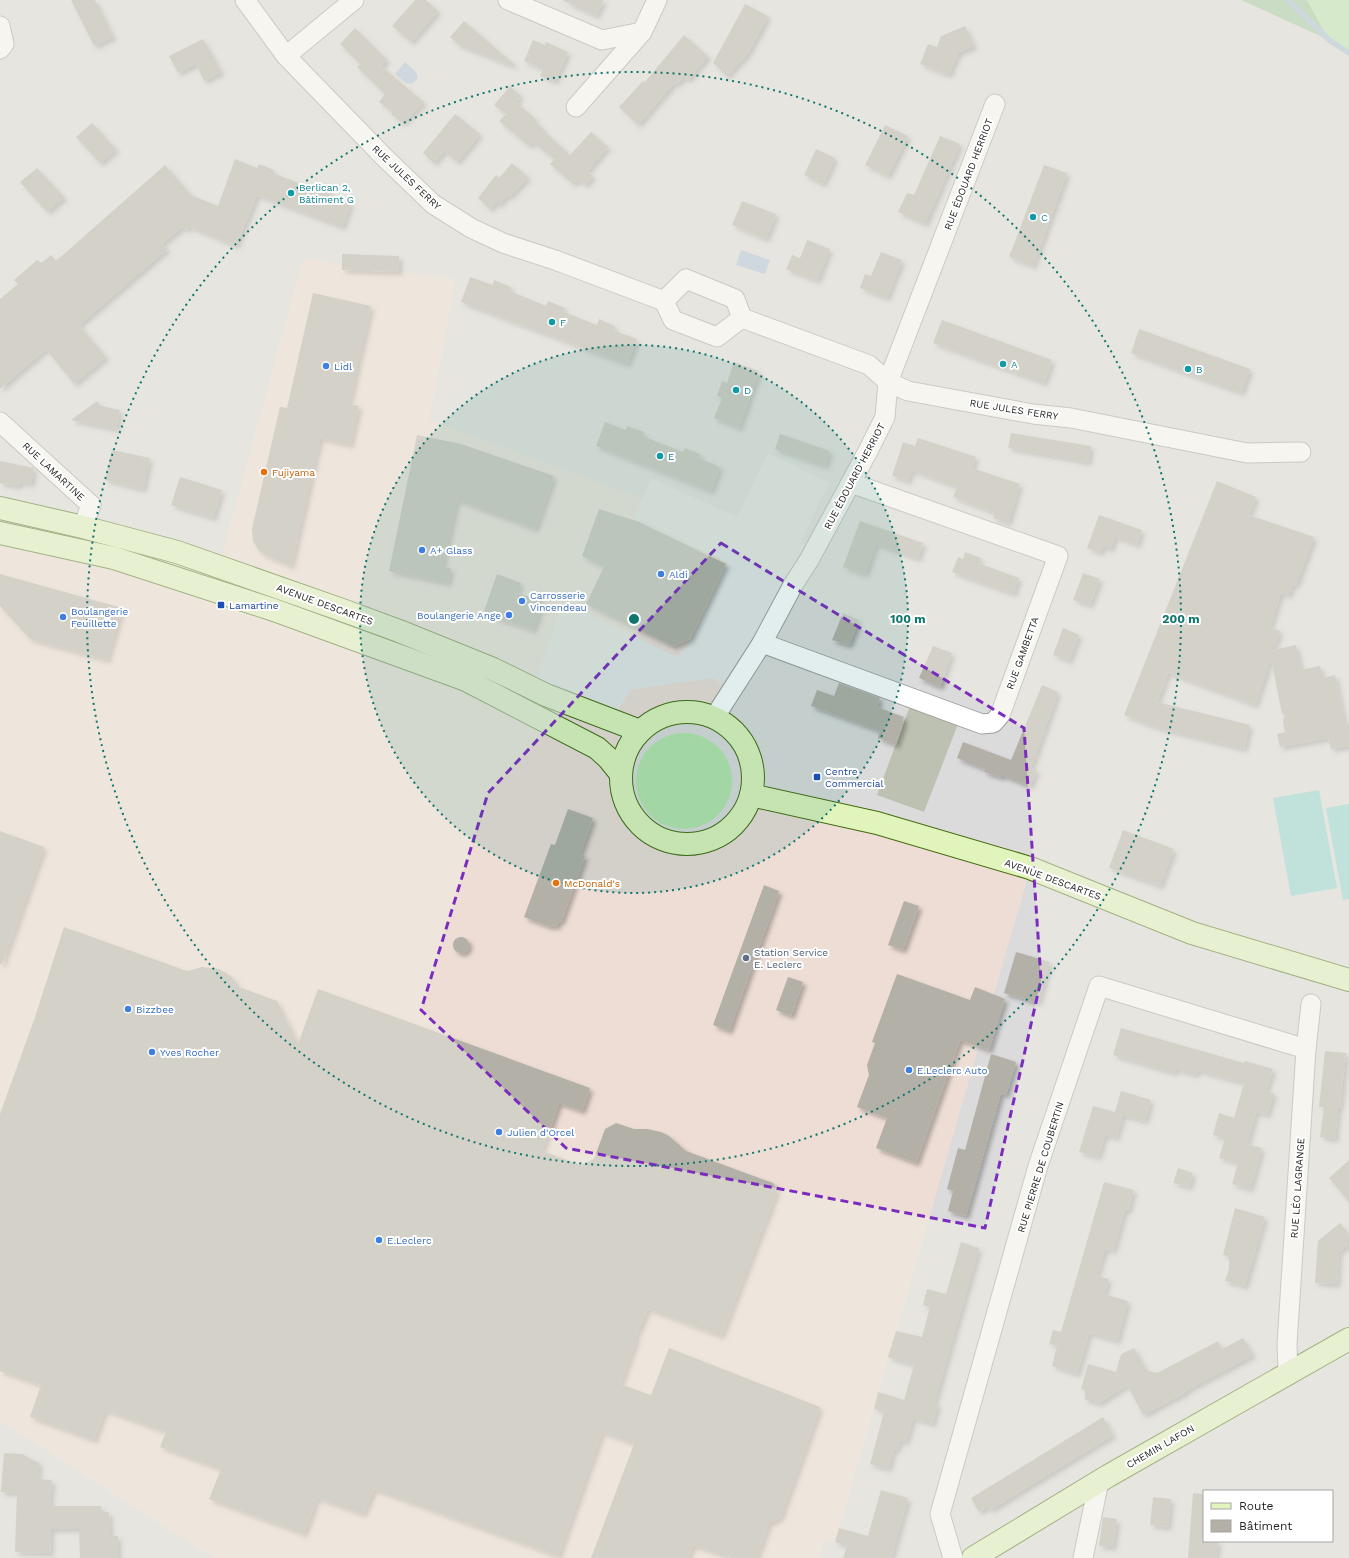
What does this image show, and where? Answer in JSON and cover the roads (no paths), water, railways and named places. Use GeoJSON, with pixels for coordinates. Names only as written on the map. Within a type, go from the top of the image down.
{"type":"FeatureCollection","features":[{"type":"Feature","properties":{"kind":"main road","name":"AVENUE DESCARTES"},"geometry":{"type":"LineString","coordinates":[[0,508],[83,527],[177,552],[345,611],[493,669],[546,695],[640,731]]}},
{"type":"Feature","properties":{"kind":"main road"},"geometry":{"type":"LineString","coordinates":[[0,533],[114,558],[274,610],[466,680],[597,748],[608,758],[620,773]]}},
{"type":"Feature","properties":{"kind":"main road"},"geometry":{"type":"LineString","coordinates":[[691,712],[714,718],[730,728],[742,741],[750,758],[753,776],[751,795],[746,808],[726,832],[706,842],[680,845],[666,842],[652,836],[640,826],[628,810],[621,790],[620,773],[623,757],[630,743],[640,731],[655,719],[673,713],[691,712]]}},
{"type":"Feature","properties":{"kind":"main road","name":"AVENUE DESCARTES"},"geometry":{"type":"LineString","coordinates":[[751,795],[877,824],[1030,868],[1192,933],[1349,980]]}},
{"type":"Feature","properties":{"kind":"main road","name":"CHEMIN LAFON"},"geometry":{"type":"LineString","coordinates":[[973,1558],[1099,1481],[1349,1339]]}},
{"type":"Feature","properties":{"kind":"street","name":"RUE JULES FERRY"},"geometry":{"type":"LineString","coordinates":[[245,0],[286,56],[384,157],[433,204],[471,228],[503,243],[555,260],[664,301]]}},
{"type":"Feature","properties":{"kind":"street"},"geometry":{"type":"LineString","coordinates":[[286,56],[354,0]]}},
{"type":"Feature","properties":{"kind":"street"},"geometry":{"type":"LineString","coordinates":[[508,0],[602,40],[642,32]]}},
{"type":"Feature","properties":{"kind":"street"},"geometry":{"type":"LineString","coordinates":[[576,107],[642,32],[657,0]]}},
{"type":"Feature","properties":{"kind":"street"},"geometry":{"type":"LineString","coordinates":[[0,26],[4,44],[0,50]]}},
{"type":"Feature","properties":{"kind":"street","name":"RUE ÉDOUARD HERRIOT"},"geometry":{"type":"LineString","coordinates":[[714,718],[762,643],[851,483],[885,417],[888,382],[994,104]]}},
{"type":"Feature","properties":{"kind":"street"},"geometry":{"type":"LineString","coordinates":[[686,279],[735,299],[742,318],[717,337],[673,320],[664,301],[686,279]]}},
{"type":"Feature","properties":{"kind":"street","name":"RUE JULES FERRY"},"geometry":{"type":"LineString","coordinates":[[742,318],[869,365],[888,382],[908,391],[1033,414],[1071,418],[1247,453],[1301,452]]}},
{"type":"Feature","properties":{"kind":"street","name":"RUE LAMARTINE"},"geometry":{"type":"LineString","coordinates":[[0,422],[91,505],[83,527]]}},
{"type":"Feature","properties":{"kind":"street","name":"RUE GAMBETTA"},"geometry":{"type":"LineString","coordinates":[[762,643],[982,724],[993,723],[1000,715],[1058,556],[851,483]]}},
{"type":"Feature","properties":{"kind":"street","name":"RUE PIERRE DE COUBERTIN"},"geometry":{"type":"LineString","coordinates":[[952,1558],[940,1514],[1038,1166],[1099,986],[1306,1049]]}},
{"type":"Feature","properties":{"kind":"street","name":"RUE LÉO LAGRANGE"},"geometry":{"type":"LineString","coordinates":[[1288,1373],[1287,1344],[1306,1049],[1311,1004]]}},
{"type":"Feature","properties":{"kind":"street"},"geometry":{"type":"LineString","coordinates":[[1083,1558],[1099,1481]]}},
{"type":"Feature","properties":{"kind":"waterway"},"geometry":{"type":"LineString","coordinates":[[1288,0],[1329,40],[1349,53]]}},
{"type":"Feature","properties":{"kind":"place","name":"Berlican 2, Bâtiment G"},"geometry":{"type":"Point","coordinates":[291,193]}},
{"type":"Feature","properties":{"kind":"place","name":"C"},"geometry":{"type":"Point","coordinates":[1033,217]}},
{"type":"Feature","properties":{"kind":"place","name":"F"},"geometry":{"type":"Point","coordinates":[552,322]}},
{"type":"Feature","properties":{"kind":"place","name":"A"},"geometry":{"type":"Point","coordinates":[1003,364]}},
{"type":"Feature","properties":{"kind":"place","name":"Lidl"},"geometry":{"type":"Point","coordinates":[326,366]}},
{"type":"Feature","properties":{"kind":"place","name":"B"},"geometry":{"type":"Point","coordinates":[1188,369]}},
{"type":"Feature","properties":{"kind":"place","name":"D"},"geometry":{"type":"Point","coordinates":[736,390]}},
{"type":"Feature","properties":{"kind":"place","name":"E"},"geometry":{"type":"Point","coordinates":[660,456]}},
{"type":"Feature","properties":{"kind":"place","name":"Fujiyama"},"geometry":{"type":"Point","coordinates":[264,472]}},
{"type":"Feature","properties":{"kind":"place","name":"A+ Glass"},"geometry":{"type":"Point","coordinates":[422,550]}},
{"type":"Feature","properties":{"kind":"place","name":"Aldi"},"geometry":{"type":"Point","coordinates":[661,574]}},
{"type":"Feature","properties":{"kind":"place","name":"Carrosserie Vincendeau"},"geometry":{"type":"Point","coordinates":[522,601]}},
{"type":"Feature","properties":{"kind":"place","name":"Lamartine"},"geometry":{"type":"Point","coordinates":[221,605]}},
{"type":"Feature","properties":{"kind":"place","name":"Boulangerie Ange"},"geometry":{"type":"Point","coordinates":[509,615]}},
{"type":"Feature","properties":{"kind":"place","name":"Boulangerie Feuillette"},"geometry":{"type":"Point","coordinates":[63,617]}},
{"type":"Feature","properties":{"kind":"place","name":"Centre Commercial"},"geometry":{"type":"Point","coordinates":[817,777]}},
{"type":"Feature","properties":{"kind":"place","name":"McDonald's"},"geometry":{"type":"Point","coordinates":[556,883]}},
{"type":"Feature","properties":{"kind":"place","name":"Station Service E. Leclerc"},"geometry":{"type":"Point","coordinates":[746,958]}},
{"type":"Feature","properties":{"kind":"place","name":"Bizzbee"},"geometry":{"type":"Point","coordinates":[128,1009]}},
{"type":"Feature","properties":{"kind":"place","name":"Yves Rocher"},"geometry":{"type":"Point","coordinates":[152,1052]}},
{"type":"Feature","properties":{"kind":"place","name":"E.Leclerc Auto"},"geometry":{"type":"Point","coordinates":[909,1070]}},
{"type":"Feature","properties":{"kind":"place","name":"Julien d'Orcel"},"geometry":{"type":"Point","coordinates":[499,1132]}},
{"type":"Feature","properties":{"kind":"place","name":"E.Leclerc"},"geometry":{"type":"Point","coordinates":[379,1240]}}]}
